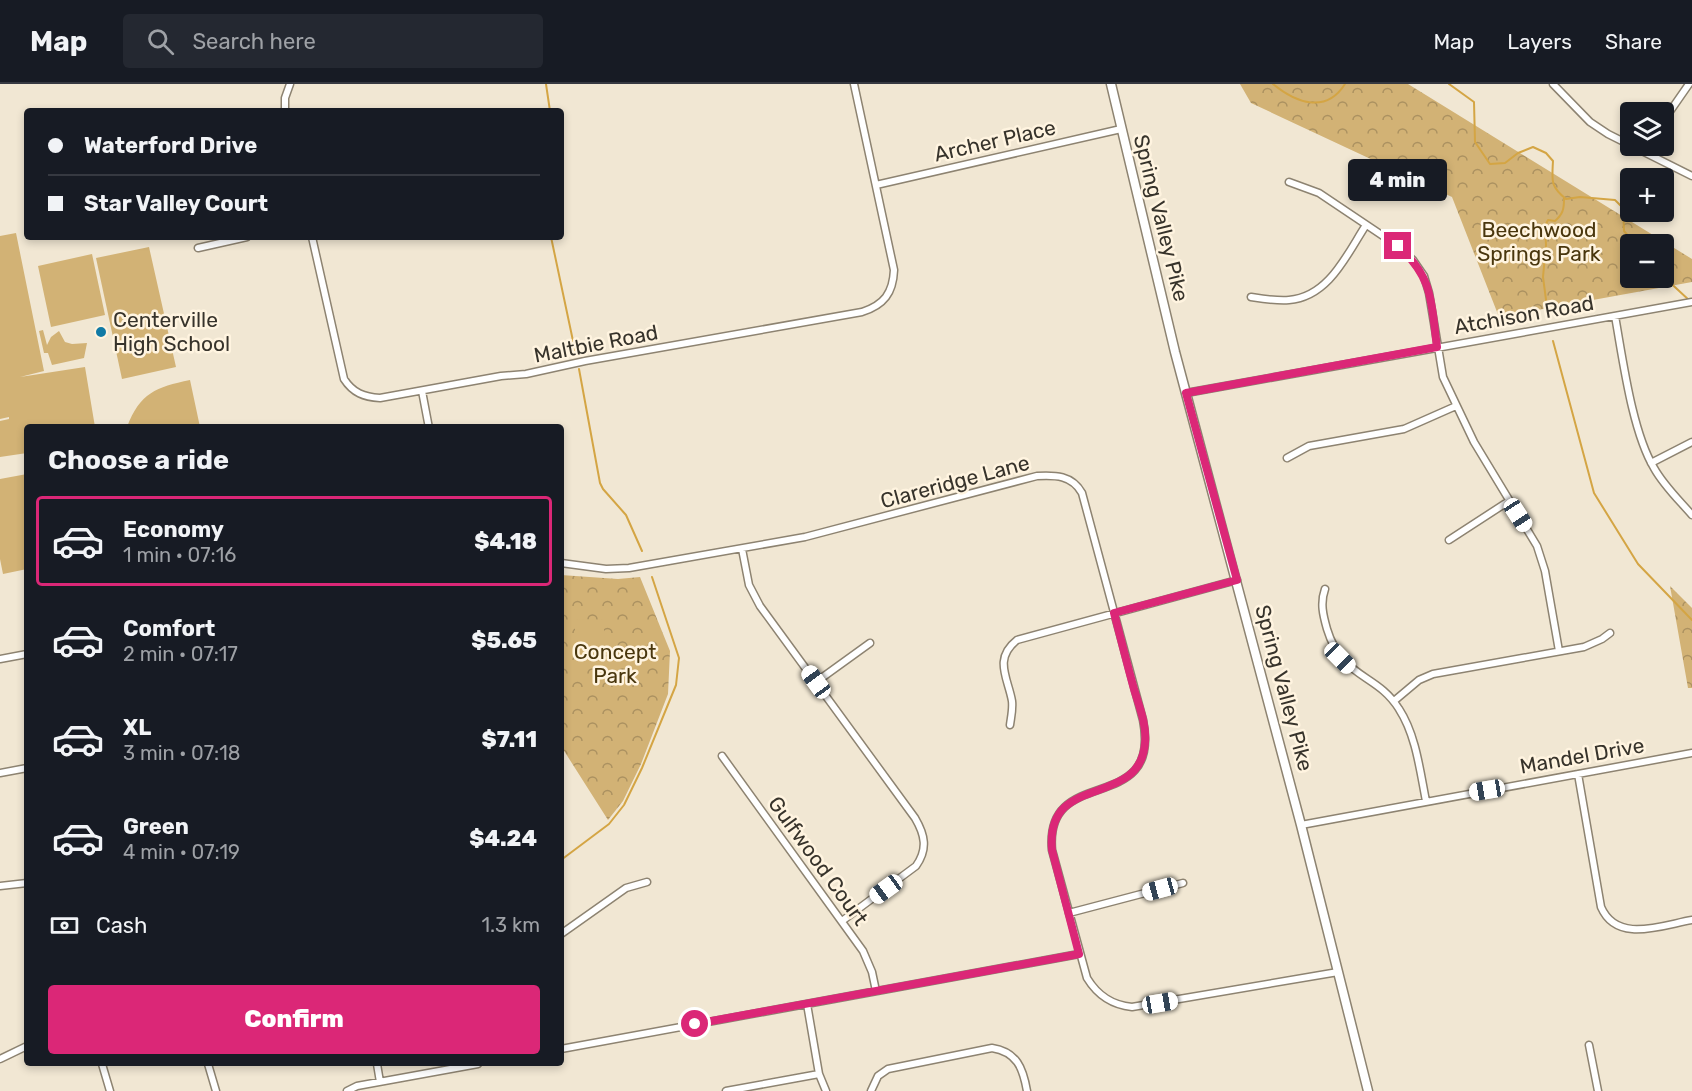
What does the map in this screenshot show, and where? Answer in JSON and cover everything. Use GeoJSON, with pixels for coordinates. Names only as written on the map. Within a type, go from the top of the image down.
{"type":"FeatureCollection","features":[{"type":"Feature","properties":{"kind":"street"},"geometry":{"type":"LineString","coordinates":[[285,108],[285,98],[290,84]]}},
{"type":"Feature","properties":{"kind":"street","name":"Maltbie Road"},"geometry":{"type":"LineString","coordinates":[[313,240],[344,379],[349,387],[360,394],[377,398],[501,376],[526,374],[585,361],[872,309],[885,300],[890,293],[894,270],[854,84]]}},
{"type":"Feature","properties":{"kind":"street","name":"Spring Valley Pike"},"geometry":{"type":"LineString","coordinates":[[1112,84],[1186,393],[1301,825],[1368,1091]]}},
{"type":"Feature","properties":{"kind":"street"},"geometry":{"type":"LineString","coordinates":[[1553,84],[1590,122],[1620,140]]}},
{"type":"Feature","properties":{"kind":"street"},"geometry":{"type":"LineString","coordinates":[[1674,106],[1689,84]]}},
{"type":"Feature","properties":{"kind":"street","name":"Archer Place"},"geometry":{"type":"LineString","coordinates":[[876,185],[1121,129]]}},
{"type":"Feature","properties":{"kind":"street"},"geometry":{"type":"LineString","coordinates":[[1658,156],[1692,176]]}},
{"type":"Feature","properties":{"kind":"street"},"geometry":{"type":"LineString","coordinates":[[1289,182],[1319,193],[1398,246],[1413,260],[1424,276],[1430,293],[1443,377],[1474,442],[1542,558],[1559,651]]}},
{"type":"Feature","properties":{"kind":"street"},"geometry":{"type":"LineString","coordinates":[[1251,297],[1291,300],[1322,287],[1334,275],[1366,225]]}},
{"type":"Feature","properties":{"kind":"street"},"geometry":{"type":"LineString","coordinates":[[198,248],[234,240]]}},
{"type":"Feature","properties":{"kind":"street","name":"Atchison Road"},"geometry":{"type":"LineString","coordinates":[[1186,393],[1692,302]]}},
{"type":"Feature","properties":{"kind":"street"},"geometry":{"type":"LineString","coordinates":[[1615,316],[1628,387],[1643,444],[1660,479],[1692,515]]}},
{"type":"Feature","properties":{"kind":"street"},"geometry":{"type":"LineString","coordinates":[[422,391],[428,424]]}},
{"type":"Feature","properties":{"kind":"street"},"geometry":{"type":"LineString","coordinates":[[1287,458],[1310,446],[1417,425],[1456,406]]}},
{"type":"Feature","properties":{"kind":"street"},"geometry":{"type":"LineString","coordinates":[[1651,463],[1692,442]]}},
{"type":"Feature","properties":{"kind":"street","name":"Clareridge Lane"},"geometry":{"type":"LineString","coordinates":[[564,563],[606,569],[629,568],[742,549],[851,526],[1037,476],[1057,476],[1073,481],[1082,493],[1143,720],[1146,742],[1137,766],[1126,779],[1078,797],[1064,807],[1054,822],[1052,850],[1079,954],[1088,978],[1097,992],[1112,1002],[1132,1007],[1338,972]]}},
{"type":"Feature","properties":{"kind":"street"},"geometry":{"type":"LineString","coordinates":[[1449,540],[1509,501]]}},
{"type":"Feature","properties":{"kind":"street"},"geometry":{"type":"LineString","coordinates":[[742,549],[746,574],[754,596],[915,818],[924,835],[924,853],[916,866],[842,921]]}},
{"type":"Feature","properties":{"kind":"street"},"geometry":{"type":"LineString","coordinates":[[1010,725],[1012,701],[1004,670],[1004,660],[1009,646],[1024,637],[1237,580]]}},
{"type":"Feature","properties":{"kind":"street"},"geometry":{"type":"LineString","coordinates":[[1325,589],[1322,610],[1335,651],[1350,668],[1394,701],[1404,716],[1410,731],[1426,801]]}},
{"type":"Feature","properties":{"kind":"street"},"geometry":{"type":"LineString","coordinates":[[1394,701],[1419,680],[1433,674],[1593,644],[1610,633]]}},
{"type":"Feature","properties":{"kind":"street"},"geometry":{"type":"LineString","coordinates":[[816,682],[870,643]]}},
{"type":"Feature","properties":{"kind":"street"},"geometry":{"type":"LineString","coordinates":[[0,659],[24,655]]}},
{"type":"Feature","properties":{"kind":"street","name":"Mandel Drive"},"geometry":{"type":"LineString","coordinates":[[1301,825],[1692,753]]}},
{"type":"Feature","properties":{"kind":"street","name":"Gulfwood Court"},"geometry":{"type":"LineString","coordinates":[[722,756],[842,921],[869,962],[876,992]]}},
{"type":"Feature","properties":{"kind":"street"},"geometry":{"type":"LineString","coordinates":[[0,773],[24,769]]}},
{"type":"Feature","properties":{"kind":"street"},"geometry":{"type":"LineString","coordinates":[[1578,774],[1602,907],[1608,919],[1617,926],[1632,930],[1692,920]]}},
{"type":"Feature","properties":{"kind":"street"},"geometry":{"type":"LineString","coordinates":[[564,932],[626,888],[647,882]]}},
{"type":"Feature","properties":{"kind":"street"},"geometry":{"type":"LineString","coordinates":[[0,886],[24,883]]}},
{"type":"Feature","properties":{"kind":"street"},"geometry":{"type":"LineString","coordinates":[[1069,914],[1183,883]]}},
{"type":"Feature","properties":{"kind":"street"},"geometry":{"type":"LineString","coordinates":[[564,1047],[1079,954]]}},
{"type":"Feature","properties":{"kind":"street"},"geometry":{"type":"LineString","coordinates":[[807,1004],[819,1074],[826,1091]]}},
{"type":"Feature","properties":{"kind":"street"},"geometry":{"type":"LineString","coordinates":[[1588,1045],[1598,1091]]}},
{"type":"Feature","properties":{"kind":"street"},"geometry":{"type":"LineString","coordinates":[[0,1059],[24,1047]]}},
{"type":"Feature","properties":{"kind":"street"},"geometry":{"type":"LineString","coordinates":[[871,1091],[878,1076],[888,1069],[992,1048],[1005,1050],[1017,1061],[1024,1075],[1027,1091]]}},
{"type":"Feature","properties":{"kind":"street"},"geometry":{"type":"LineString","coordinates":[[103,1066],[110,1091]]}},
{"type":"Feature","properties":{"kind":"street"},"geometry":{"type":"LineString","coordinates":[[209,1066],[216,1091]]}},
{"type":"Feature","properties":{"kind":"street"},"geometry":{"type":"LineString","coordinates":[[377,1066],[380,1082]]}},
{"type":"Feature","properties":{"kind":"street"},"geometry":{"type":"LineString","coordinates":[[347,1091],[357,1086],[467,1066]]}},
{"type":"Feature","properties":{"kind":"street"},"geometry":{"type":"LineString","coordinates":[[726,1091],[819,1074]]}},
{"type":"Feature","properties":{"kind":"green space","name":"Beechwood Springs Park"},"geometry":{"type":"Polygon","coordinates":[[[1240,84],[1408,84],[1620,215],[1620,222],[1632,222],[1651,234],[1620,234],[1620,288],[1659,288],[1499,317],[1452,197],[1251,103],[1240,84]]]}},
{"type":"Feature","properties":{"kind":"green space"},"geometry":{"type":"Polygon","coordinates":[[[16,233],[44,371],[20,377],[85,367],[94,424],[24,424],[24,453],[0,457],[0,421],[9,419],[9,417],[0,419],[0,236],[16,233]]]}},
{"type":"Feature","properties":{"kind":"green space"},"geometry":{"type":"Polygon","coordinates":[[[149,247],[176,367],[122,379],[96,258],[149,247]]]}},
{"type":"Feature","properties":{"kind":"green space","name":"Beechwood Springs Park"},"geometry":{"type":"Polygon","coordinates":[[[1674,248],[1692,259],[1692,282],[1674,285],[1674,248]]]}},
{"type":"Feature","properties":{"kind":"green space"},"geometry":{"type":"Polygon","coordinates":[[[92,254],[105,315],[51,327],[38,266],[92,254]]]}},
{"type":"Feature","properties":{"kind":"green space"},"geometry":{"type":"Polygon","coordinates":[[[43,330],[47,345],[51,337],[59,331],[65,342],[87,343],[84,358],[52,365],[48,353],[44,353],[39,331],[43,330]]]}},
{"type":"Feature","properties":{"kind":"green space"},"geometry":{"type":"Polygon","coordinates":[[[190,380],[199,424],[128,424],[144,399],[151,393],[190,380]]]}},
{"type":"Feature","properties":{"kind":"green space"},"geometry":{"type":"Polygon","coordinates":[[[24,475],[24,570],[3,574],[0,559],[0,479],[24,475]]]}},
{"type":"Feature","properties":{"kind":"green space","name":"Concept Park"},"geometry":{"type":"Polygon","coordinates":[[[564,575],[618,579],[640,577],[670,651],[668,694],[641,764],[623,801],[608,820],[564,751],[564,575]]]}},
{"type":"Feature","properties":{"kind":"green space"},"geometry":{"type":"Polygon","coordinates":[[[1670,586],[1692,608],[1692,688],[1688,688],[1670,586]]]}},
{"type":"Feature","properties":{"kind":"green space"},"geometry":{"type":"Polygon","coordinates":[[[575,619],[604,620],[604,657],[575,657],[575,619]]]}},
{"type":"Feature","properties":{"kind":"waterway"},"geometry":{"type":"LineString","coordinates":[[546,84],[550,108]]}},
{"type":"Feature","properties":{"kind":"waterway"},"geometry":{"type":"LineString","coordinates":[[1273,84],[1291,96],[1310,102],[1329,99],[1345,84]]}},
{"type":"Feature","properties":{"kind":"waterway"},"geometry":{"type":"LineString","coordinates":[[1449,84],[1474,102],[1475,142],[1490,164],[1505,163],[1518,153],[1533,147],[1546,153],[1553,161],[1553,183],[1557,190],[1566,199],[1580,197],[1615,200],[1623,208],[1624,231],[1627,234]]}},
{"type":"Feature","properties":{"kind":"waterway"},"geometry":{"type":"LineString","coordinates":[[1548,315],[1543,277],[1545,226],[1548,220],[1555,221],[1560,216],[1564,199]]}},
{"type":"Feature","properties":{"kind":"waterway"},"geometry":{"type":"LineString","coordinates":[[552,240],[576,355]]}},
{"type":"Feature","properties":{"kind":"waterway"},"geometry":{"type":"LineString","coordinates":[[1674,286],[1690,301]]}},
{"type":"Feature","properties":{"kind":"waterway"},"geometry":{"type":"LineString","coordinates":[[1553,341],[1594,493],[1638,564],[1692,620]]}},
{"type":"Feature","properties":{"kind":"waterway"},"geometry":{"type":"LineString","coordinates":[[579,369],[600,483],[626,515],[642,551]]}},
{"type":"Feature","properties":{"kind":"waterway"},"geometry":{"type":"LineString","coordinates":[[564,858],[609,824],[624,805],[642,768],[676,685],[679,658],[652,577]]}},
{"type":"Feature","properties":{"kind":"place","name":"Centerville High School"},"geometry":{"type":"Point","coordinates":[101,332]}},
{"type":"Feature","properties":{"kind":"route"},"geometry":{"type":"LineString","coordinates":[[695,1024],[1079,954],[1052,850],[1054,822],[1070,801],[1126,779],[1142,757],[1146,742],[1143,720],[1114,613],[1237,580],[1186,393],[1437,347],[1430,293],[1424,276],[1413,260],[1398,246]]}}]}
